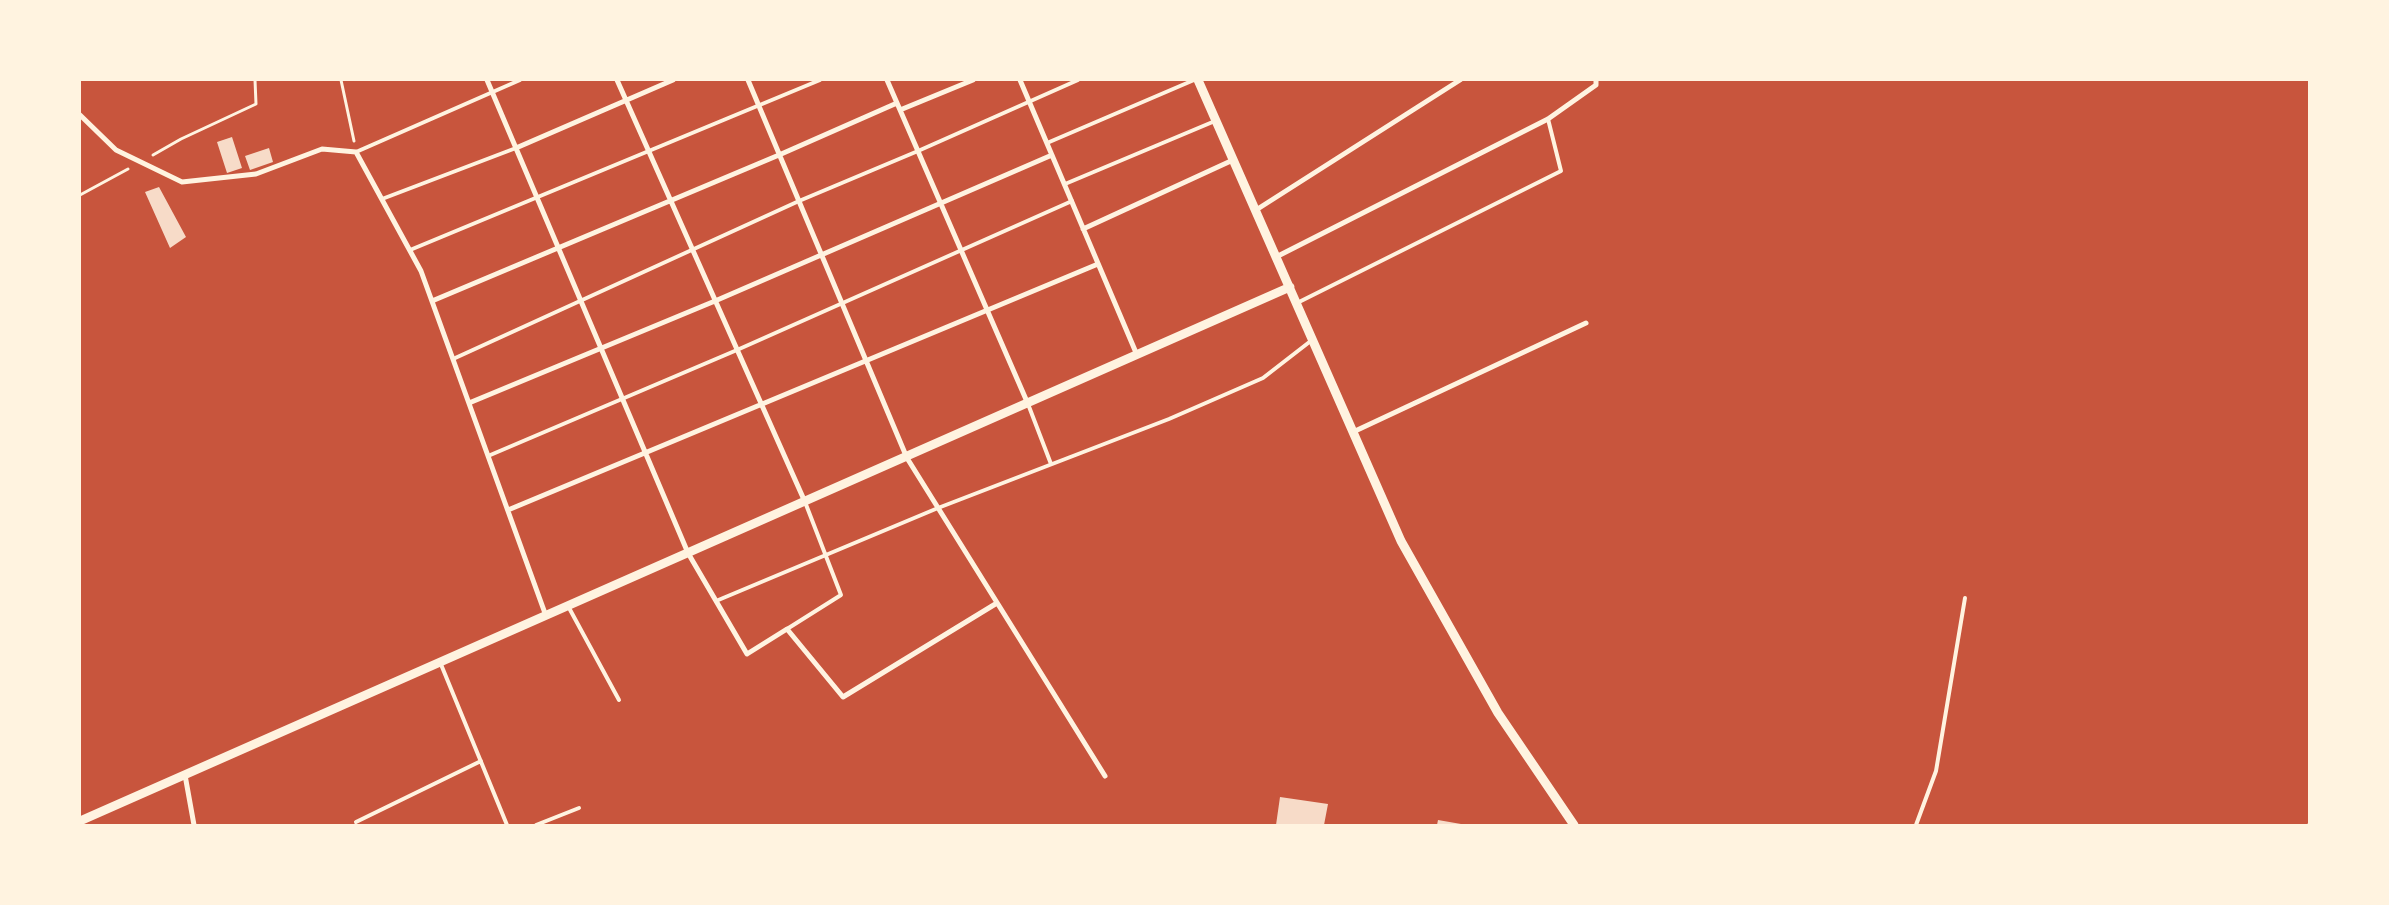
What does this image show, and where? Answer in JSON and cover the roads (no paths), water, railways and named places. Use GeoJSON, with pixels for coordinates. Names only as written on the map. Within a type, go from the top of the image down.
{"type":"FeatureCollection","features":[{"type":"Feature","properties":{"kind":"street"},"geometry":{"type":"LineString","coordinates":[[487,80],[688,554],[747,654],[787,629],[843,697],[997,603]]}},
{"type":"Feature","properties":{"kind":"street"},"geometry":{"type":"LineString","coordinates":[[617,80],[805,502]]}},
{"type":"Feature","properties":{"kind":"street"},"geometry":{"type":"LineString","coordinates":[[516,148],[674,80]]}},
{"type":"Feature","properties":{"kind":"street"},"geometry":{"type":"LineString","coordinates":[[748,80],[907,458],[1105,776]]}},
{"type":"Feature","properties":{"kind":"street"},"geometry":{"type":"LineString","coordinates":[[887,80],[1028,404]]}},
{"type":"Feature","properties":{"kind":"street"},"geometry":{"type":"LineString","coordinates":[[900,110],[973,80]]}},
{"type":"Feature","properties":{"kind":"street"},"geometry":{"type":"LineString","coordinates":[[1020,80],[1137,356]]}},
{"type":"Feature","properties":{"kind":"street"},"geometry":{"type":"LineString","coordinates":[[1198,80],[1401,541],[1498,713],[1574,825]]}},
{"type":"Feature","properties":{"kind":"street"},"geometry":{"type":"LineString","coordinates":[[1256,210],[1460,80]]}},
{"type":"Feature","properties":{"kind":"street"},"geometry":{"type":"LineString","coordinates":[[1276,257],[1548,119],[1596,85],[1596,80]]}},
{"type":"Feature","properties":{"kind":"street"},"geometry":{"type":"LineString","coordinates":[[432,301],[779,155],[896,102]]}},
{"type":"Feature","properties":{"kind":"street"},"geometry":{"type":"LineString","coordinates":[[80,115],[116,150],[182,182],[256,174],[322,149],[356,152],[421,271],[546,616]]}},
{"type":"Feature","properties":{"kind":"street"},"geometry":{"type":"LineString","coordinates":[[469,403],[715,301],[1052,155]]}},
{"type":"Feature","properties":{"kind":"street"},"geometry":{"type":"LineString","coordinates":[[1083,228],[1234,160]]}},
{"type":"Feature","properties":{"kind":"street"},"geometry":{"type":"LineString","coordinates":[[508,510],[1098,264]]}},
{"type":"Feature","properties":{"kind":"street"},"geometry":{"type":"LineString","coordinates":[[80,821],[907,458],[1290,287]]}},
{"type":"Feature","properties":{"kind":"street"},"geometry":{"type":"LineString","coordinates":[[1353,432],[1586,323]]}},
{"type":"Feature","properties":{"kind":"street"},"geometry":{"type":"LineString","coordinates":[[185,775],[194,825]]}},
{"type":"Feature","properties":{"kind":"lane"},"geometry":{"type":"LineString","coordinates":[[356,152],[520,80]]}},
{"type":"Feature","properties":{"kind":"lane"},"geometry":{"type":"LineString","coordinates":[[410,250],[820,80]]}},
{"type":"Feature","properties":{"kind":"lane"},"geometry":{"type":"LineString","coordinates":[[453,359],[580,299],[799,201],[1078,80]]}},
{"type":"Feature","properties":{"kind":"lane"},"geometry":{"type":"LineString","coordinates":[[1047,143],[1194,80]]}},
{"type":"Feature","properties":{"kind":"lane"},"geometry":{"type":"LineString","coordinates":[[1297,303],[1561,171],[1548,119]]}},
{"type":"Feature","properties":{"kind":"lane"},"geometry":{"type":"LineString","coordinates":[[1065,184],[1216,121]]}},
{"type":"Feature","properties":{"kind":"lane"},"geometry":{"type":"LineString","coordinates":[[382,199],[516,148]]}},
{"type":"Feature","properties":{"kind":"lane"},"geometry":{"type":"LineString","coordinates":[[488,456],[737,350],[1072,201]]}},
{"type":"Feature","properties":{"kind":"lane"},"geometry":{"type":"LineString","coordinates":[[716,601],[938,508],[1170,419],[1263,378],[1313,340]]}},
{"type":"Feature","properties":{"kind":"lane"},"geometry":{"type":"LineString","coordinates":[[1028,404],[1051,464]]}},
{"type":"Feature","properties":{"kind":"lane"},"geometry":{"type":"LineString","coordinates":[[787,629],[841,595],[805,502]]}},
{"type":"Feature","properties":{"kind":"lane"},"geometry":{"type":"LineString","coordinates":[[1916,825],[1936,771],[1965,598]]}},
{"type":"Feature","properties":{"kind":"lane"},"geometry":{"type":"LineString","coordinates":[[568,606],[619,700]]}},
{"type":"Feature","properties":{"kind":"lane"},"geometry":{"type":"LineString","coordinates":[[440,662],[507,825]]}},
{"type":"Feature","properties":{"kind":"lane"},"geometry":{"type":"LineString","coordinates":[[356,822],[481,761]]}},
{"type":"Feature","properties":{"kind":"lane"},"geometry":{"type":"LineString","coordinates":[[536,825],[579,808]]}}]}
